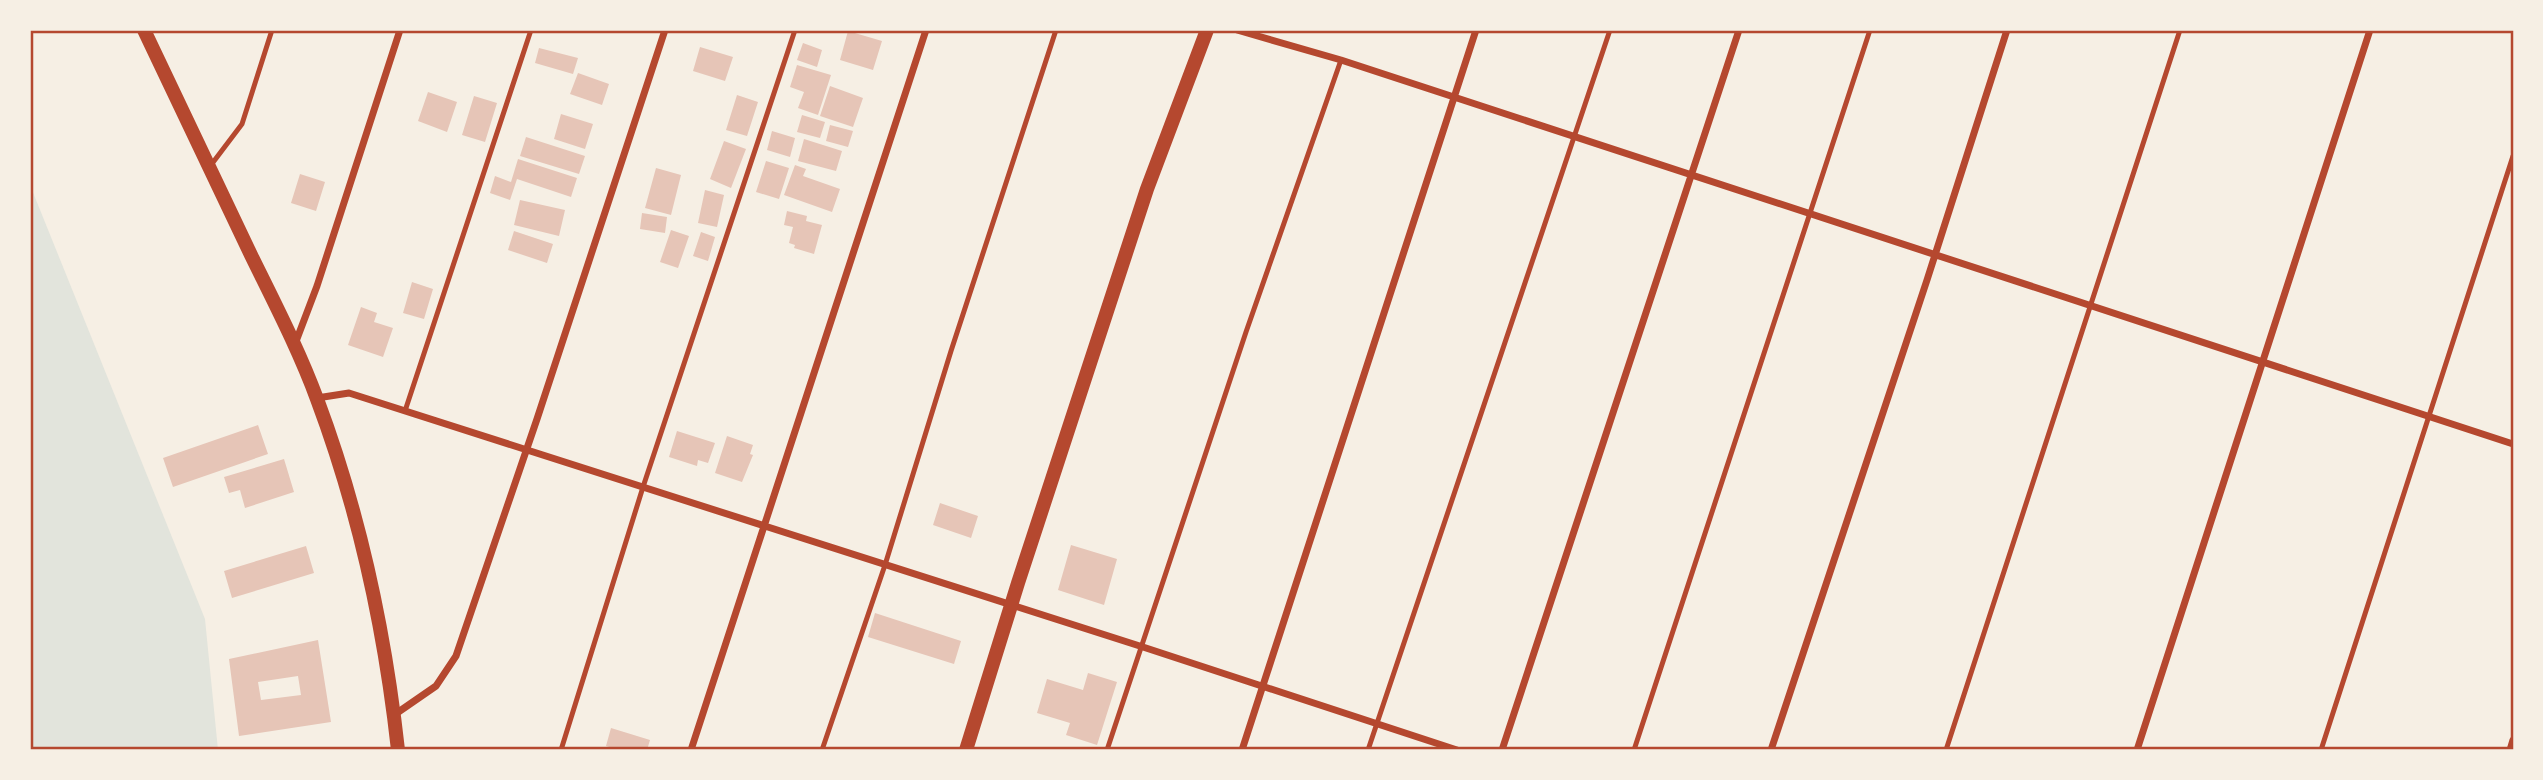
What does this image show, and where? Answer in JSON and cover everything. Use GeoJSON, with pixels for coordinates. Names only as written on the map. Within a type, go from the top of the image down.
{"type":"FeatureCollection","features":[{"type":"Feature","properties":{"kind":"main road"},"geometry":{"type":"LineString","coordinates":[[144,30],[295,346],[317,398],[348,495],[364,560],[394,715],[398,750]]}},
{"type":"Feature","properties":{"kind":"main road"},"geometry":{"type":"LineString","coordinates":[[966,750],[1147,189],[1207,30]]}},
{"type":"Feature","properties":{"kind":"street"},"geometry":{"type":"LineString","coordinates":[[295,346],[400,30]]}},
{"type":"Feature","properties":{"kind":"street"},"geometry":{"type":"LineString","coordinates":[[394,715],[427,694],[450,666],[527,450],[665,30]]}},
{"type":"Feature","properties":{"kind":"street"},"geometry":{"type":"LineString","coordinates":[[691,750],[926,30]]}},
{"type":"Feature","properties":{"kind":"street"},"geometry":{"type":"LineString","coordinates":[[1237,30],[1340,60],[2513,444]]}},
{"type":"Feature","properties":{"kind":"street"},"geometry":{"type":"LineString","coordinates":[[1242,750],[1476,30]]}},
{"type":"Feature","properties":{"kind":"street"},"geometry":{"type":"LineString","coordinates":[[1502,750],[1739,30]]}},
{"type":"Feature","properties":{"kind":"street"},"geometry":{"type":"LineString","coordinates":[[1771,750],[2007,30]]}},
{"type":"Feature","properties":{"kind":"street"},"geometry":{"type":"LineString","coordinates":[[2137,750],[2370,30]]}},
{"type":"Feature","properties":{"kind":"street"},"geometry":{"type":"LineString","coordinates":[[317,398],[349,393],[1263,685],[1457,750]]}},
{"type":"Feature","properties":{"kind":"street"},"geometry":{"type":"LineString","coordinates":[[2510,750],[2513,740]]}},
{"type":"Feature","properties":{"kind":"lane"},"geometry":{"type":"LineString","coordinates":[[209,167],[242,124],[272,30]]}},
{"type":"Feature","properties":{"kind":"lane"},"geometry":{"type":"LineString","coordinates":[[405,411],[531,30]]}},
{"type":"Feature","properties":{"kind":"lane"},"geometry":{"type":"LineString","coordinates":[[561,750],[643,487],[795,30]]}},
{"type":"Feature","properties":{"kind":"lane"},"geometry":{"type":"LineString","coordinates":[[822,750],[885,565],[951,351],[1056,30]]}},
{"type":"Feature","properties":{"kind":"lane"},"geometry":{"type":"LineString","coordinates":[[1368,750],[1610,30]]}},
{"type":"Feature","properties":{"kind":"lane"},"geometry":{"type":"LineString","coordinates":[[1634,750],[1870,30]]}},
{"type":"Feature","properties":{"kind":"lane"},"geometry":{"type":"LineString","coordinates":[[1945,750],[2180,30]]}},
{"type":"Feature","properties":{"kind":"lane"},"geometry":{"type":"LineString","coordinates":[[1107,750],[1340,60]]}},
{"type":"Feature","properties":{"kind":"lane"},"geometry":{"type":"LineString","coordinates":[[2321,750],[2513,156]]}},
{"type":"Feature","properties":{"kind":"shaded area"},"geometry":{"type":"Polygon","coordinates":[[[30,185],[205,619],[218,750],[30,750],[30,185]]]}},
{"type":"Feature","properties":{"kind":"building"},"geometry":{"type":"Polygon","coordinates":[[[848,31],[882,41],[873,70],[840,60],[848,31]]]}},
{"type":"Feature","properties":{"kind":"building"},"geometry":{"type":"Polygon","coordinates":[[[803,43],[822,50],[817,67],[797,60],[803,43]]]}},
{"type":"Feature","properties":{"kind":"building"},"geometry":{"type":"Polygon","coordinates":[[[700,47],[733,57],[725,81],[693,71],[700,47]]]}},
{"type":"Feature","properties":{"kind":"building"},"geometry":{"type":"Polygon","coordinates":[[[539,48],[578,58],[573,74],[535,63],[539,48]]]}},
{"type":"Feature","properties":{"kind":"building"},"geometry":{"type":"Polygon","coordinates":[[[797,65],[831,75],[818,115],[798,108],[804,92],[790,87],[797,65]]]}},
{"type":"Feature","properties":{"kind":"building"},"geometry":{"type":"Polygon","coordinates":[[[578,73],[609,84],[602,105],[570,94],[578,73]]]}},
{"type":"Feature","properties":{"kind":"building"},"geometry":{"type":"Polygon","coordinates":[[[830,86],[863,98],[853,127],[820,116],[830,86]]]}},
{"type":"Feature","properties":{"kind":"building"},"geometry":{"type":"Polygon","coordinates":[[[428,92],[457,102],[447,132],[418,121],[428,92]]]}},
{"type":"Feature","properties":{"kind":"building"},"geometry":{"type":"Polygon","coordinates":[[[737,95],[758,102],[747,136],[726,130],[737,95]]]}},
{"type":"Feature","properties":{"kind":"building"},"geometry":{"type":"Polygon","coordinates":[[[474,96],[497,103],[485,142],[462,135],[474,96]]]}},
{"type":"Feature","properties":{"kind":"building"},"geometry":{"type":"Polygon","coordinates":[[[561,114],[593,124],[585,149],[554,139],[561,114]]]}},
{"type":"Feature","properties":{"kind":"building"},"geometry":{"type":"Polygon","coordinates":[[[802,115],[825,122],[820,138],[797,132],[802,115]]]}},
{"type":"Feature","properties":{"kind":"building"},"geometry":{"type":"Polygon","coordinates":[[[830,125],[853,131],[848,147],[826,141],[830,125]]]}},
{"type":"Feature","properties":{"kind":"building"},"geometry":{"type":"Polygon","coordinates":[[[772,131],[795,138],[790,157],[767,150],[772,131]]]}},
{"type":"Feature","properties":{"kind":"building"},"geometry":{"type":"Polygon","coordinates":[[[526,137],[585,156],[579,174],[520,156],[526,137]]]}},
{"type":"Feature","properties":{"kind":"building"},"geometry":{"type":"Polygon","coordinates":[[[804,139],[842,151],[836,171],[798,161],[804,139]]]}},
{"type":"Feature","properties":{"kind":"building"},"geometry":{"type":"Polygon","coordinates":[[[724,141],[746,149],[731,188],[710,179],[724,141]]]}},
{"type":"Feature","properties":{"kind":"building"},"geometry":{"type":"Polygon","coordinates":[[[518,159],[577,178],[571,197],[517,179],[510,200],[490,193],[495,176],[511,182],[518,159]]]}},
{"type":"Feature","properties":{"kind":"building"},"geometry":{"type":"Polygon","coordinates":[[[766,161],[789,168],[779,199],[756,192],[766,161]]]}},
{"type":"Feature","properties":{"kind":"building"},"geometry":{"type":"Polygon","coordinates":[[[795,165],[806,169],[803,176],[840,189],[832,212],[784,195],[795,165]]]}},
{"type":"Feature","properties":{"kind":"building"},"geometry":{"type":"Polygon","coordinates":[[[656,168],[681,175],[671,215],[645,208],[656,168]]]}},
{"type":"Feature","properties":{"kind":"building"},"geometry":{"type":"Polygon","coordinates":[[[300,174],[325,182],[316,211],[291,203],[300,174]]]}},
{"type":"Feature","properties":{"kind":"building"},"geometry":{"type":"Polygon","coordinates":[[[705,190],[724,195],[717,227],[698,223],[705,190]]]}},
{"type":"Feature","properties":{"kind":"building"},"geometry":{"type":"Polygon","coordinates":[[[520,200],[565,210],[559,236],[514,225],[520,200]]]}},
{"type":"Feature","properties":{"kind":"building"},"geometry":{"type":"Polygon","coordinates":[[[787,211],[807,216],[806,221],[822,225],[814,254],[794,248],[795,245],[789,243],[793,227],[784,225],[787,211]]]}},
{"type":"Feature","properties":{"kind":"building"},"geometry":{"type":"Polygon","coordinates":[[[642,213],[667,217],[665,233],[640,229],[642,213]]]}},
{"type":"Feature","properties":{"kind":"building"},"geometry":{"type":"Polygon","coordinates":[[[671,230],[689,236],[678,268],[660,262],[671,230]]]}},
{"type":"Feature","properties":{"kind":"building"},"geometry":{"type":"Polygon","coordinates":[[[514,231],[553,244],[547,263],[508,250],[514,231]]]}},
{"type":"Feature","properties":{"kind":"building"},"geometry":{"type":"Polygon","coordinates":[[[701,232],[715,237],[708,261],[693,256],[701,232]]]}},
{"type":"Feature","properties":{"kind":"building"},"geometry":{"type":"Polygon","coordinates":[[[412,282],[433,289],[424,319],[403,313],[412,282]]]}},
{"type":"Feature","properties":{"kind":"building"},"geometry":{"type":"Polygon","coordinates":[[[361,307],[377,313],[374,322],[393,328],[383,357],[348,345],[361,307]]]}},
{"type":"Feature","properties":{"kind":"building"},"geometry":{"type":"Polygon","coordinates":[[[258,425],[268,454],[173,487],[163,458],[258,425]]]}},
{"type":"Feature","properties":{"kind":"building"},"geometry":{"type":"Polygon","coordinates":[[[677,431],[715,443],[708,463],[698,460],[697,466],[669,457],[677,431]]]}},
{"type":"Feature","properties":{"kind":"building"},"geometry":{"type":"Polygon","coordinates":[[[727,436],[753,445],[750,454],[753,455],[742,482],[715,473],[727,436]]]}},
{"type":"Feature","properties":{"kind":"building"},"geometry":{"type":"Polygon","coordinates":[[[284,459],[294,492],[245,508],[240,490],[229,493],[224,477],[284,459]]]}},
{"type":"Feature","properties":{"kind":"building"},"geometry":{"type":"Polygon","coordinates":[[[940,503],[978,516],[971,538],[933,525],[940,503]]]}},
{"type":"Feature","properties":{"kind":"building"},"geometry":{"type":"Polygon","coordinates":[[[1071,545],[1117,559],[1104,605],[1058,590],[1071,545]]]}},
{"type":"Feature","properties":{"kind":"building"},"geometry":{"type":"Polygon","coordinates":[[[306,546],[314,573],[232,598],[224,571],[306,546]]]}},
{"type":"Feature","properties":{"kind":"building"},"geometry":{"type":"Polygon","coordinates":[[[875,613],[961,641],[954,664],[868,637],[875,613]]]}},
{"type":"Feature","properties":{"kind":"building"},"geometry":{"type":"Polygon","coordinates":[[[318,640],[331,722],[239,736],[229,659],[318,640]],[[298,676],[258,682],[261,700],[301,695],[298,676]]]}},
{"type":"Feature","properties":{"kind":"building"},"geometry":{"type":"Polygon","coordinates":[[[1088,673],[1117,682],[1097,745],[1066,735],[1070,723],[1037,713],[1047,679],[1083,690],[1088,673]]]}},
{"type":"Feature","properties":{"kind":"building"},"geometry":{"type":"Polygon","coordinates":[[[611,728],[650,740],[647,750],[619,750],[606,746],[611,728]]]}}]}
